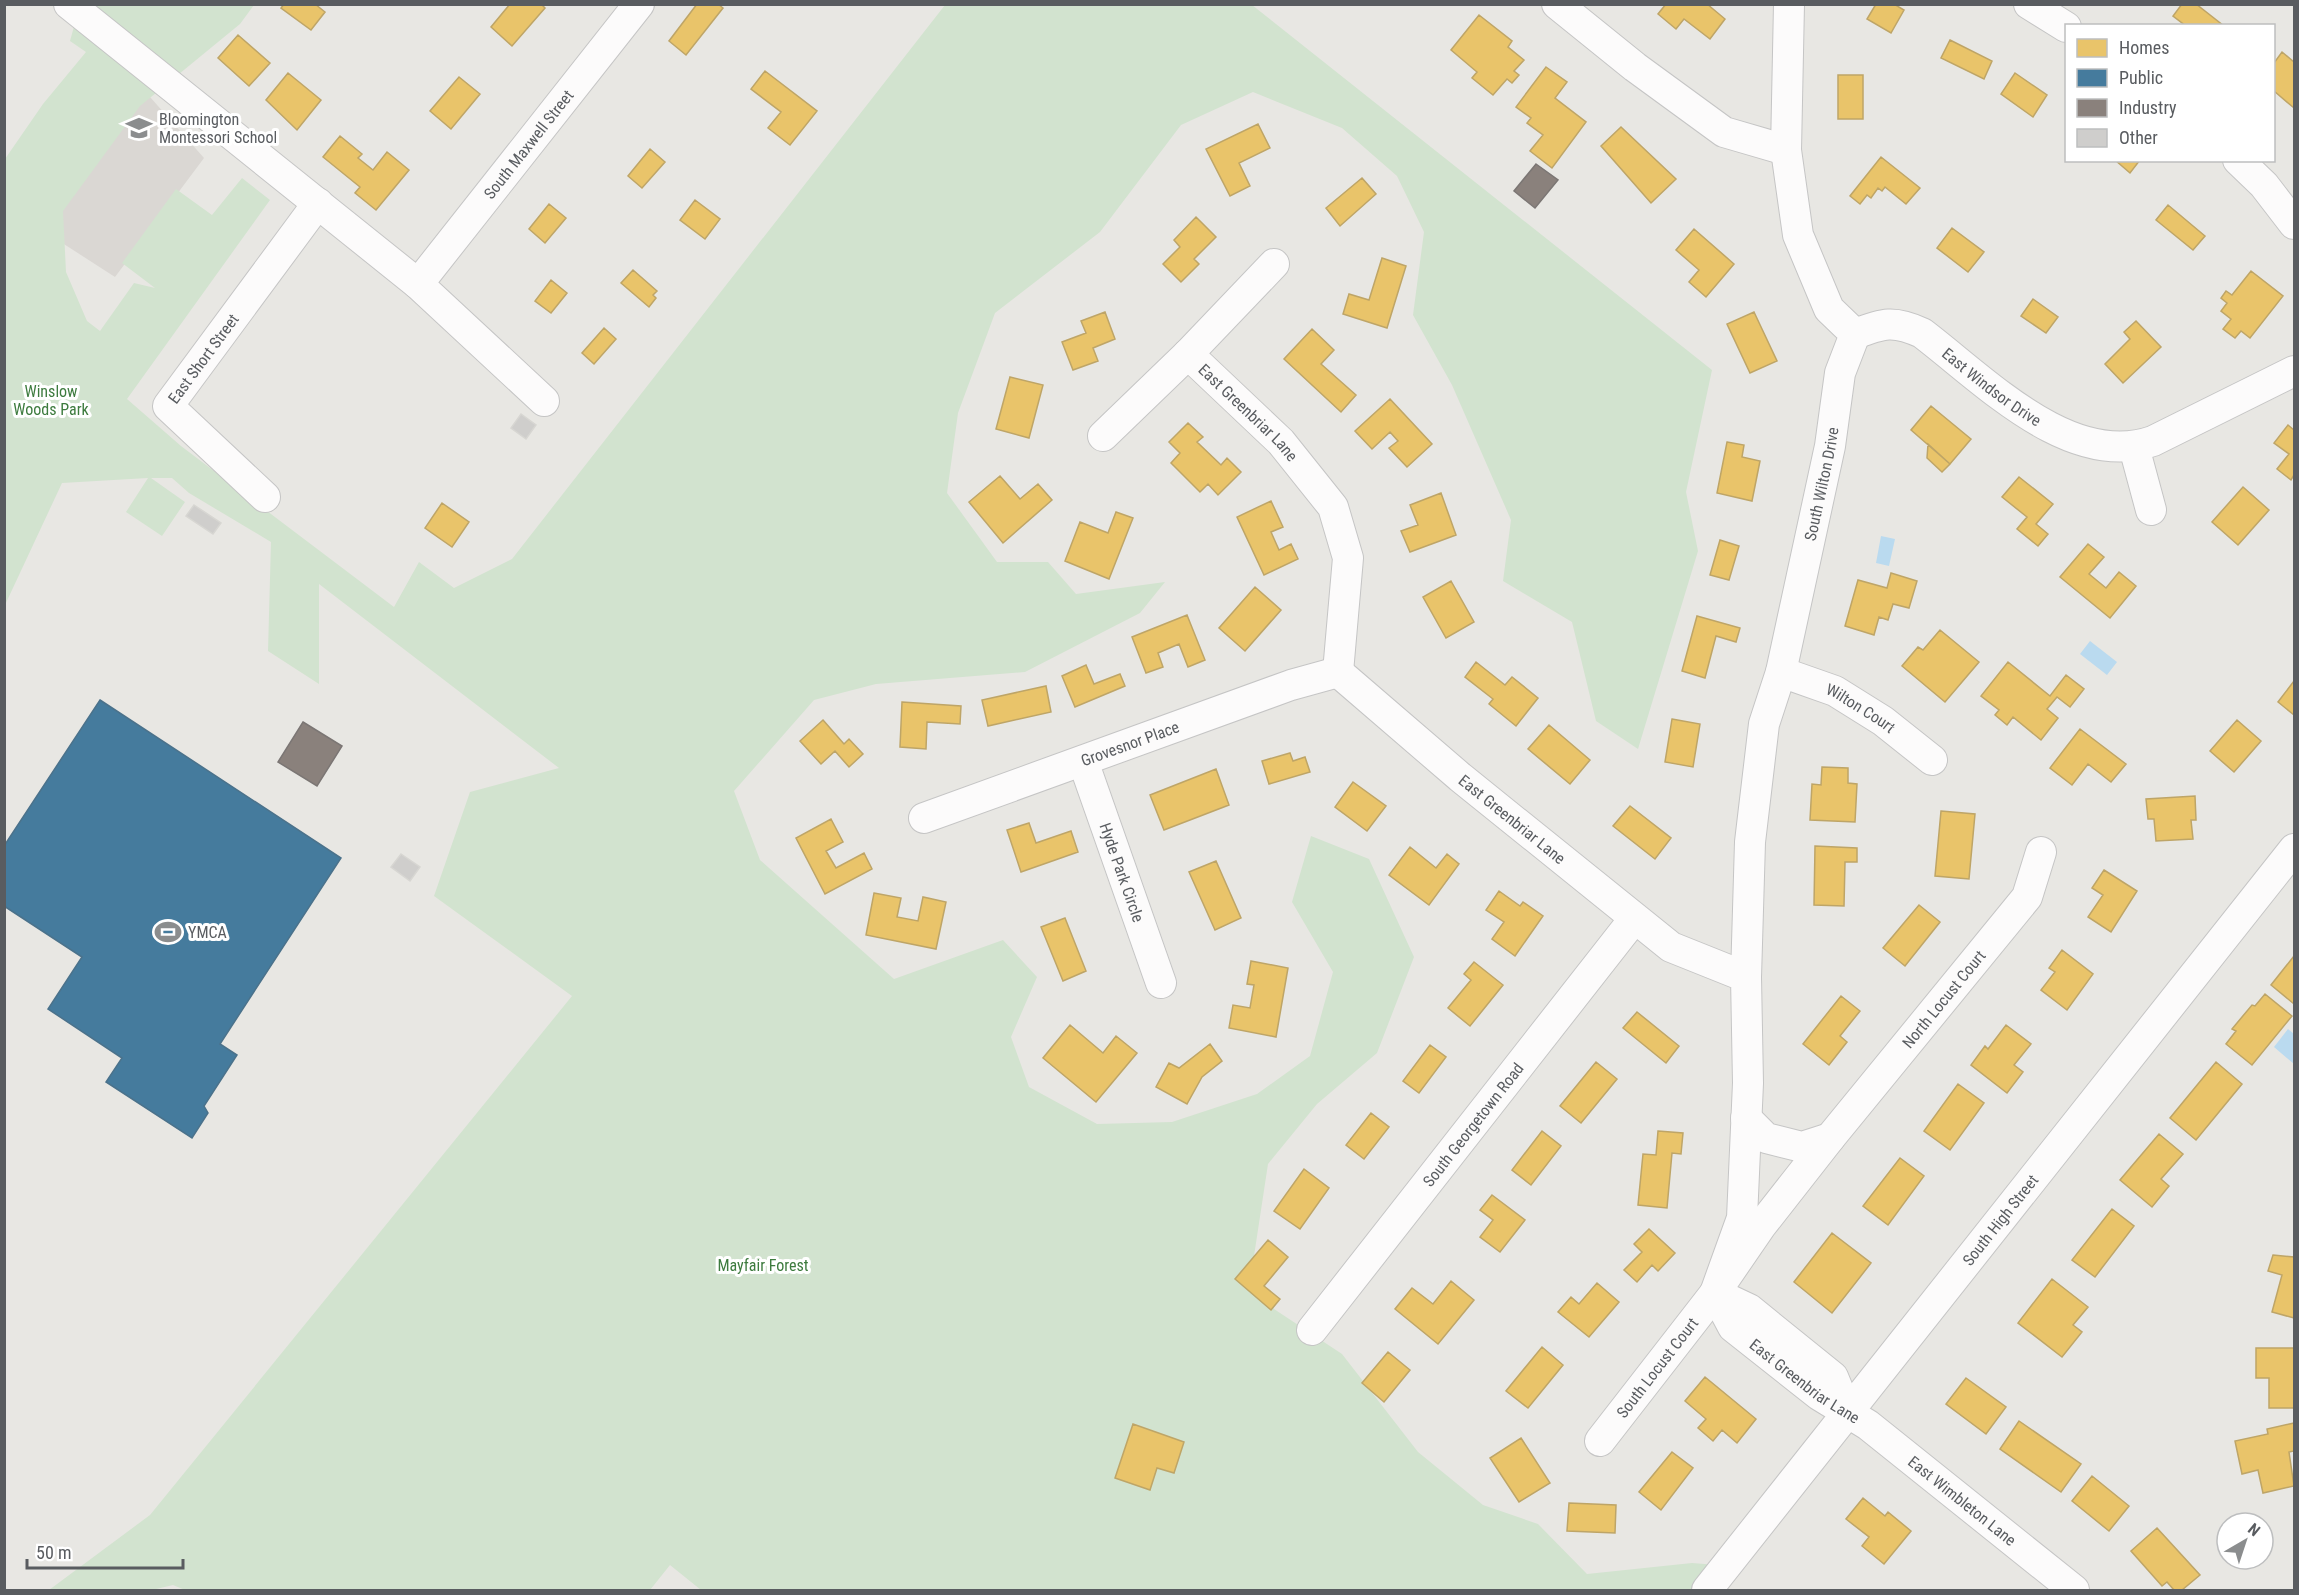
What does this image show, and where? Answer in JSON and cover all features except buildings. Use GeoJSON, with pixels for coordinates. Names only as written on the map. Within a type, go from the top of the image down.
{"type":"FeatureCollection","features":[{"type":"Feature","properties":{"kind":"street"},"geometry":{"type":"LineString","coordinates":[[69,4],[418,284],[544,401]]}},
{"type":"Feature","properties":{"kind":"street","name":"South Maxwell Street"},"geometry":{"type":"LineString","coordinates":[[418,284],[639,4]]}},
{"type":"Feature","properties":{"kind":"street"},"geometry":{"type":"LineString","coordinates":[[1557,4],[1635,67],[1724,132],[1786,150]]}},
{"type":"Feature","properties":{"kind":"street"},"geometry":{"type":"LineString","coordinates":[[1789,4],[1786,150],[1798,235],[1828,309],[1855,334]]}},
{"type":"Feature","properties":{"kind":"street"},"geometry":{"type":"LineString","coordinates":[[2029,4],[2065,26]]}},
{"type":"Feature","properties":{"kind":"street"},"geometry":{"type":"LineString","coordinates":[[2240,162],[2264,185],[2295,224]]}},
{"type":"Feature","properties":{"kind":"street","name":"East Short Street"},"geometry":{"type":"LineString","coordinates":[[265,497],[168,406],[318,203]]}},
{"type":"Feature","properties":{"kind":"street"},"geometry":{"type":"LineString","coordinates":[[1103,436],[1188,354],[1274,264]]}},
{"type":"Feature","properties":{"kind":"street","name":"East Windsor Drive"},"geometry":{"type":"LineString","coordinates":[[1855,334],[1882,324],[1904,325],[1922,333],[2045,425],[2089,444],[2134,447],[2295,371]]}},
{"type":"Feature","properties":{"kind":"street","name":"South Wilton Drive"},"geometry":{"type":"LineString","coordinates":[[1746,976],[1750,842],[1764,724],[1781,672],[1830,446],[1840,373],[1855,334]]}},
{"type":"Feature","properties":{"kind":"street","name":"East Greenbriar Lane"},"geometry":{"type":"LineString","coordinates":[[1188,354],[1281,442],[1333,507],[1348,558],[1338,672],[1460,777],[1671,947],[1746,976]]}},
{"type":"Feature","properties":{"kind":"street"},"geometry":{"type":"LineString","coordinates":[[2134,447],[2151,510]]}},
{"type":"Feature","properties":{"kind":"street","name":"Grovesnor Place"},"geometry":{"type":"LineString","coordinates":[[924,818],[1291,685],[1338,672]]}},
{"type":"Feature","properties":{"kind":"street","name":"Wilton Court"},"geometry":{"type":"LineString","coordinates":[[1781,672],[1835,691],[1883,721],[1932,760]]}},
{"type":"Feature","properties":{"kind":"street","name":"Hyde Park Circle"},"geometry":{"type":"LineString","coordinates":[[1083,762],[1161,983]]}},
{"type":"Feature","properties":{"kind":"street","name":"South High Street"},"geometry":{"type":"LineString","coordinates":[[1707,1590],[2295,849]]}},
{"type":"Feature","properties":{"kind":"street","name":"North Locust Court"},"geometry":{"type":"LineString","coordinates":[[1715,1293],[1761,1226],[1830,1138],[2027,897],[2041,852]]}},
{"type":"Feature","properties":{"kind":"street","name":"South Georgetown Road"},"geometry":{"type":"LineString","coordinates":[[1312,1330],[1634,919]]}},
{"type":"Feature","properties":{"kind":"street"},"geometry":{"type":"LineString","coordinates":[[1715,1293],[1742,1218],[1746,1118],[1746,976]]}},
{"type":"Feature","properties":{"kind":"street"},"geometry":{"type":"LineString","coordinates":[[1746,1118],[1766,1138],[1802,1147],[1830,1138]]}},
{"type":"Feature","properties":{"kind":"street","name":"East Greenbriar Lane"},"geometry":{"type":"LineString","coordinates":[[1715,1293],[1733,1326],[1820,1395],[1847,1411]]}},
{"type":"Feature","properties":{"kind":"street","name":"South Locust Court"},"geometry":{"type":"LineString","coordinates":[[1600,1441],[1715,1293]]}},
{"type":"Feature","properties":{"kind":"street","name":"East Wimbleton Lane"},"geometry":{"type":"LineString","coordinates":[[1847,1411],[2074,1590]]}},
{"type":"Feature","properties":{"kind":"shaded area","name":"Bloomington Montessori School"},"geometry":{"type":"Polygon","coordinates":[[[146,56],[150,97],[204,158],[115,277],[53,237],[66,184],[146,56]]]}},
{"type":"Feature","properties":{"kind":"green space","name":"Mayfair Forest"},"geometry":{"type":"Polygon","coordinates":[[[80,5],[254,5],[240,24],[140,106],[63,211],[66,272],[87,321],[100,331],[134,283],[155,288],[122,263],[176,189],[212,215],[242,178],[270,200],[127,399],[181,446],[394,607],[419,562],[454,588],[512,559],[945,5],[1252,5],[1712,370],[1686,492],[1698,551],[1638,749],[1596,721],[1572,622],[1503,581],[1511,520],[1452,385],[1413,315],[1424,232],[1397,176],[1342,128],[1253,92],[1181,125],[1100,232],[995,313],[958,413],[947,493],[997,562],[1048,562],[1076,594],[1165,582],[1140,613],[1025,672],[876,684],[814,700],[734,791],[760,860],[894,979],[1003,940],[1037,977],[1011,1037],[1029,1087],[1097,1124],[1172,1122],[1257,1094],[1310,1056],[1333,972],[1292,902],[1311,836],[1369,859],[1414,957],[1377,1053],[1317,1104],[1268,1164],[1254,1256],[1274,1309],[1342,1354],[1418,1452],[1483,1505],[1538,1524],[1587,1574],[1692,1563],[1717,1565],[1696,1590],[701,1590],[670,1565],[650,1590],[185,1590],[173,1585],[152,1590],[49,1590],[150,1515],[572,996],[434,896],[470,792],[559,768],[319,584],[319,684],[268,651],[271,542],[189,493],[172,478],[151,478],[185,502],[162,536],[126,512],[148,478],[62,483],[5,605],[5,159],[43,104],[86,52],[70,41],[80,5]]]}},
{"type":"Feature","properties":{"kind":"water"},"geometry":{"type":"Polygon","coordinates":[[[1881,536],[1895,539],[1889,566],[1876,563],[1881,536]]]}},
{"type":"Feature","properties":{"kind":"water"},"geometry":{"type":"Polygon","coordinates":[[[2090,641],[2117,662],[2107,675],[2080,654],[2090,641]]]}},
{"type":"Feature","properties":{"kind":"water"},"geometry":{"type":"Polygon","coordinates":[[[2288,1029],[2294,1034],[2294,1064],[2274,1047],[2288,1029]]]}},
{"type":"Feature","properties":{"kind":"place","name":"Bloomington Montessori School"},"geometry":{"type":"Point","coordinates":[139,128]}},
{"type":"Feature","properties":{"kind":"place","name":"YMCA"},"geometry":{"type":"Point","coordinates":[168,932]}},
{"type":"Feature","properties":{"kind":"park label","name":"Winslow Woods Park"},"geometry":{"type":"Point","coordinates":[51,400]}}]}
